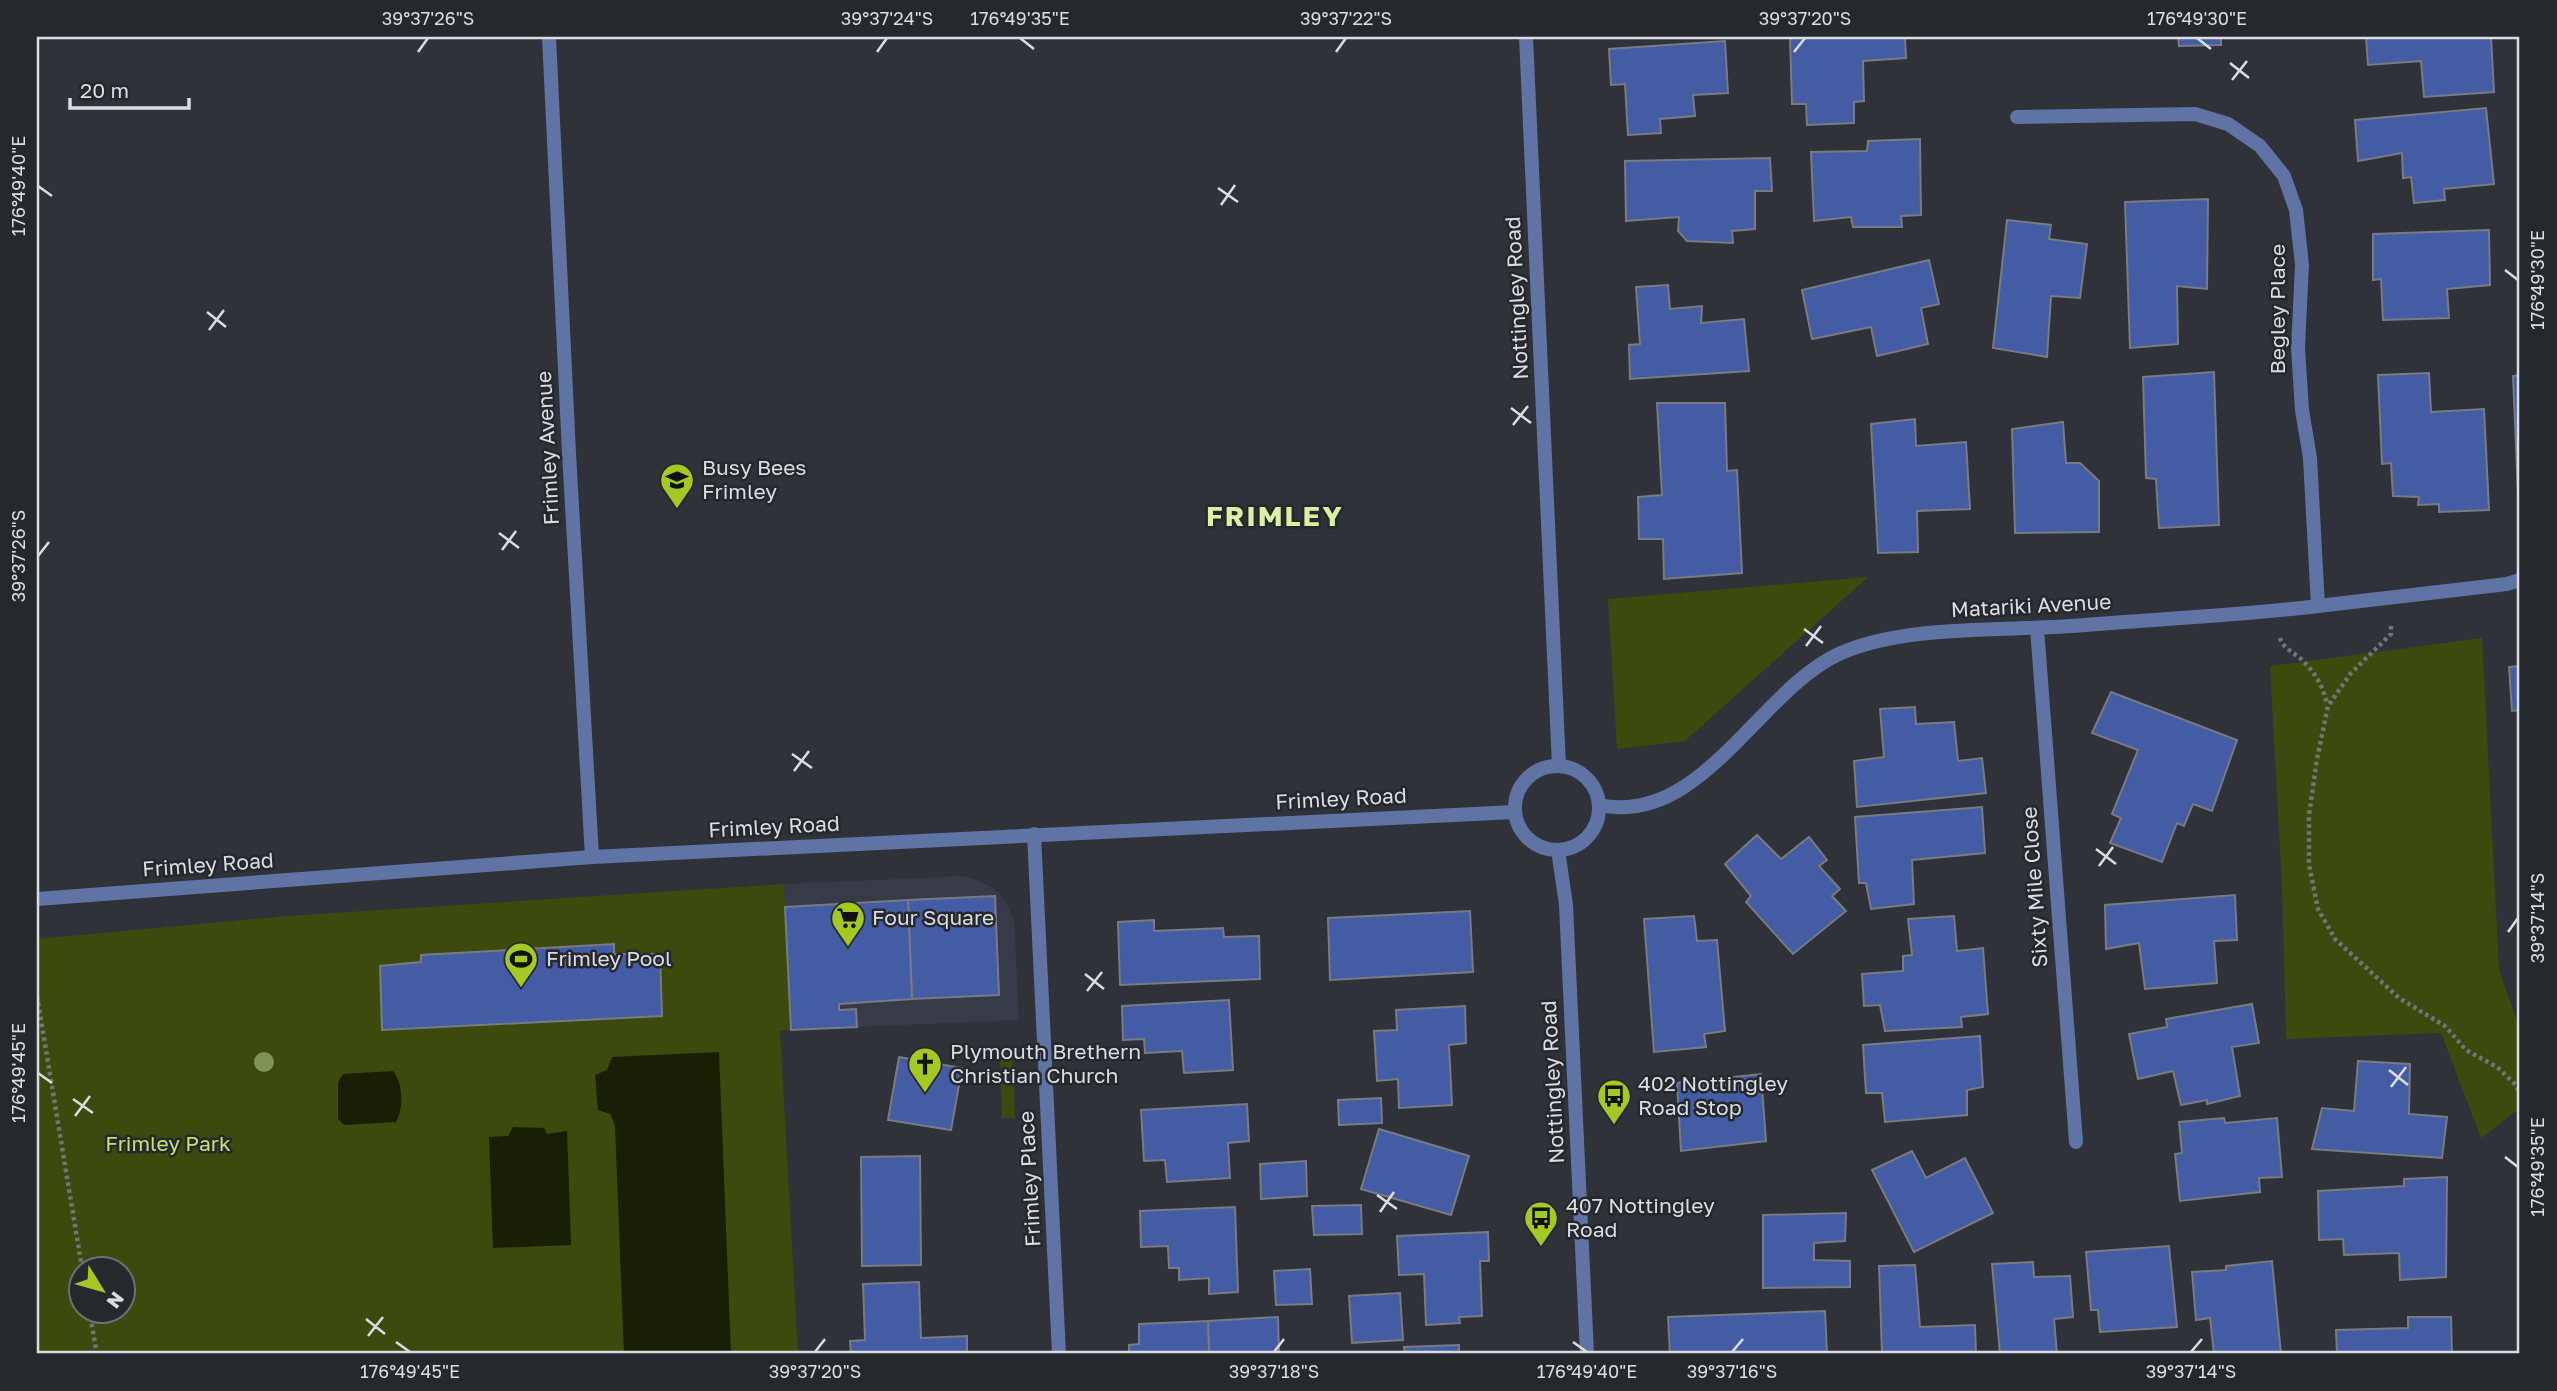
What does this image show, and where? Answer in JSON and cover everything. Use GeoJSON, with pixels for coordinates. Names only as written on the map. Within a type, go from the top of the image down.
{"type":"FeatureCollection","features":[{"type":"Feature","properties":{"kind":"street","name":"Frimley Avenue"},"geometry":{"type":"LineString","coordinates":[[549,37],[569,467],[592,857]]}},
{"type":"Feature","properties":{"kind":"street","name":"Nottingley Road"},"geometry":{"type":"LineString","coordinates":[[1526,37],[1559,766]]}},
{"type":"Feature","properties":{"kind":"street","name":"Begley Place"},"geometry":{"type":"LineString","coordinates":[[2017,117],[2195,114],[2228,124],[2260,146],[2284,176],[2296,209],[2302,265],[2298,348],[2302,410],[2310,457],[2318,606]]}},
{"type":"Feature","properties":{"kind":"street","name":"Matariki Avenue"},"geometry":{"type":"LineString","coordinates":[[1599,805],[1613,808],[1633,807],[1658,800],[1685,786],[1713,765],[1802,677],[1839,653],[1872,642],[1917,634],[2273,611],[2507,584],[2520,580]]}},
{"type":"Feature","properties":{"kind":"street","name":"Sixty Mile Close"},"geometry":{"type":"LineString","coordinates":[[2037,628],[2076,1142]]}},
{"type":"Feature","properties":{"kind":"street"},"geometry":{"type":"LineString","coordinates":[[1559,766],[1574,769],[1587,778],[1595,790],[1599,805],[1597,822],[1588,837],[1574,847],[1558,850],[1542,848],[1529,839],[1520,827],[1515,812],[1518,795],[1527,779],[1541,769],[1559,766]]}},
{"type":"Feature","properties":{"kind":"street","name":"Frimley Road"},"geometry":{"type":"LineString","coordinates":[[37,899],[592,857],[1515,812]]}},
{"type":"Feature","properties":{"kind":"street","name":"Frimley Place"},"geometry":{"type":"LineString","coordinates":[[1034,834],[1059,1354]]}},
{"type":"Feature","properties":{"kind":"street","name":"Nottingley Road"},"geometry":{"type":"LineString","coordinates":[[1558,850],[1566,905],[1587,1354]]}},
{"type":"Feature","properties":{"kind":"path"},"geometry":{"type":"LineString","coordinates":[[2393,597],[2390,634],[2351,673],[2328,706],[2309,815],[2309,865],[2318,909],[2335,939],[2399,998],[2445,1026],[2466,1049],[2497,1067],[2516,1085],[2520,1093]]}},
{"type":"Feature","properties":{"kind":"path"},"geometry":{"type":"LineString","coordinates":[[2273,611],[2281,643],[2304,661],[2324,687],[2328,706]]}},
{"type":"Feature","properties":{"kind":"path"},"geometry":{"type":"LineString","coordinates":[[37,996],[80,1254]]}},
{"type":"Feature","properties":{"kind":"path"},"geometry":{"type":"LineString","coordinates":[[91,1324],[97,1354]]}},
{"type":"Feature","properties":{"kind":"shaded area"},"geometry":{"type":"Polygon","coordinates":[[[963,876],[994,888],[1005,901],[1014,920],[1019,1020],[791,1030],[784,884],[963,876]]]}},
{"type":"Feature","properties":{"kind":"shaded area"},"geometry":{"type":"Polygon","coordinates":[[[719,1052],[731,1354],[624,1354],[615,1125],[610,1114],[598,1110],[595,1075],[607,1070],[612,1057],[719,1052]]]}},
{"type":"Feature","properties":{"kind":"shaded area"},"geometry":{"type":"Polygon","coordinates":[[[393,1071],[399,1082],[401,1096],[396,1122],[344,1125],[338,1119],[338,1082],[343,1074],[393,1071]]]}},
{"type":"Feature","properties":{"kind":"shaded area"},"geometry":{"type":"Polygon","coordinates":[[[513,1127],[544,1128],[547,1134],[567,1131],[571,1245],[493,1248],[489,1137],[508,1136],[513,1127]]]}},
{"type":"Feature","properties":{"kind":"green space"},"geometry":{"type":"Polygon","coordinates":[[[1868,577],[1685,741],[1617,749],[1608,599],[1868,577]]]}},
{"type":"Feature","properties":{"kind":"green space"},"geometry":{"type":"Polygon","coordinates":[[[2482,638],[2499,970],[2520,1029],[2520,1108],[2481,1138],[2441,1033],[2286,1039],[2282,886],[2270,666],[2482,638]]]}},
{"type":"Feature","properties":{"kind":"green space","name":"Frimley Park"},"geometry":{"type":"Polygon","coordinates":[[[784,884],[791,1030],[780,1031],[798,1354],[37,1354],[37,939],[287,916],[784,884]]]}},
{"type":"Feature","properties":{"kind":"green space"},"geometry":{"type":"Polygon","coordinates":[[[1000,1050],[1012,1050],[1015,1118],[1002,1118],[1000,1050]]]}},
{"type":"Feature","properties":{"kind":"building"},"geometry":{"type":"Polygon","coordinates":[[[1790,37],[1905,37],[1906,58],[1863,61],[1864,101],[1854,102],[1854,123],[1807,125],[1806,104],[1792,104],[1790,37]]]}},
{"type":"Feature","properties":{"kind":"building"},"geometry":{"type":"Polygon","coordinates":[[[2178,37],[2221,37],[2221,45],[2179,46],[2178,37]]]}},
{"type":"Feature","properties":{"kind":"building"},"geometry":{"type":"Polygon","coordinates":[[[2366,37],[2491,37],[2494,92],[2424,97],[2421,61],[2368,65],[2366,37]]]}},
{"type":"Feature","properties":{"kind":"building"},"geometry":{"type":"Polygon","coordinates":[[[1725,41],[1728,93],[1693,95],[1695,116],[1660,119],[1661,133],[1628,135],[1625,84],[1611,85],[1609,49],[1725,41]]]}},
{"type":"Feature","properties":{"kind":"building"},"geometry":{"type":"Polygon","coordinates":[[[2486,108],[2494,184],[2444,189],[2445,200],[2414,203],[2411,177],[2403,178],[2402,153],[2358,161],[2355,120],[2486,108]]]}},
{"type":"Feature","properties":{"kind":"building"},"geometry":{"type":"Polygon","coordinates":[[[1920,139],[1921,215],[1901,216],[1902,227],[1853,227],[1851,217],[1814,221],[1811,152],[1867,151],[1868,141],[1920,139]]]}},
{"type":"Feature","properties":{"kind":"building"},"geometry":{"type":"Polygon","coordinates":[[[1770,158],[1772,191],[1755,191],[1755,229],[1732,231],[1733,243],[1687,241],[1678,231],[1679,217],[1626,221],[1625,161],[1770,158]]]}},
{"type":"Feature","properties":{"kind":"building"},"geometry":{"type":"Polygon","coordinates":[[[2208,199],[2207,289],[2177,286],[2178,344],[2130,348],[2125,202],[2208,199]]]}},
{"type":"Feature","properties":{"kind":"building"},"geometry":{"type":"Polygon","coordinates":[[[2007,220],[2051,225],[2049,239],[2087,244],[2080,298],[2051,296],[2047,357],[1993,348],[2007,220]]]}},
{"type":"Feature","properties":{"kind":"building"},"geometry":{"type":"Polygon","coordinates":[[[2489,230],[2490,285],[2447,289],[2449,318],[2383,320],[2381,279],[2373,280],[2373,234],[2489,230]]]}},
{"type":"Feature","properties":{"kind":"building"},"geometry":{"type":"Polygon","coordinates":[[[1929,260],[1939,304],[1921,308],[1928,344],[1877,356],[1871,327],[1812,339],[1802,290],[1929,260]]]}},
{"type":"Feature","properties":{"kind":"building"},"geometry":{"type":"Polygon","coordinates":[[[1668,285],[1670,309],[1702,306],[1701,323],[1744,319],[1749,371],[1630,379],[1629,345],[1640,344],[1636,287],[1668,285]]]}},
{"type":"Feature","properties":{"kind":"building"},"geometry":{"type":"Polygon","coordinates":[[[2214,372],[2219,525],[2159,528],[2156,479],[2146,478],[2143,377],[2214,372]]]}},
{"type":"Feature","properties":{"kind":"building"},"geometry":{"type":"Polygon","coordinates":[[[2429,373],[2431,412],[2484,409],[2489,510],[2439,512],[2439,504],[2418,505],[2419,497],[2393,496],[2391,463],[2382,464],[2378,375],[2429,373]]]}},
{"type":"Feature","properties":{"kind":"building"},"geometry":{"type":"Polygon","coordinates":[[[2520,375],[2520,516],[2519,516],[2513,376],[2520,375]]]}},
{"type":"Feature","properties":{"kind":"building"},"geometry":{"type":"Polygon","coordinates":[[[1657,403],[1725,403],[1727,471],[1737,470],[1742,573],[1664,579],[1663,539],[1639,539],[1638,497],[1662,495],[1657,403]]]}},
{"type":"Feature","properties":{"kind":"building"},"geometry":{"type":"Polygon","coordinates":[[[1915,419],[1916,446],[1966,442],[1970,509],[1917,511],[1918,552],[1878,553],[1871,424],[1915,419]]]}},
{"type":"Feature","properties":{"kind":"building"},"geometry":{"type":"Polygon","coordinates":[[[2063,422],[2066,463],[2080,463],[2099,481],[2099,532],[2015,533],[2012,429],[2063,422]]]}},
{"type":"Feature","properties":{"kind":"building"},"geometry":{"type":"Polygon","coordinates":[[[2520,666],[2520,710],[2512,711],[2509,667],[2520,666]]]}},
{"type":"Feature","properties":{"kind":"building"},"geometry":{"type":"Polygon","coordinates":[[[2111,692],[2237,740],[2212,811],[2193,804],[2184,826],[2177,823],[2162,862],[2110,843],[2121,818],[2112,814],[2138,750],[2092,733],[2111,692]]]}},
{"type":"Feature","properties":{"kind":"building"},"geometry":{"type":"Polygon","coordinates":[[[1915,707],[1916,724],[1954,722],[1958,761],[1982,758],[1986,793],[1857,807],[1854,761],[1884,757],[1880,709],[1915,707]]]}},
{"type":"Feature","properties":{"kind":"building"},"geometry":{"type":"Polygon","coordinates":[[[1982,807],[1985,853],[1912,860],[1914,904],[1871,909],[1866,883],[1859,883],[1855,817],[1982,807]]]}},
{"type":"Feature","properties":{"kind":"building"},"geometry":{"type":"Polygon","coordinates":[[[1757,835],[1781,859],[1809,837],[1827,860],[1819,866],[1840,889],[1832,896],[1846,911],[1793,954],[1746,902],[1751,896],[1725,864],[1757,835]]]}},
{"type":"Feature","properties":{"kind":"building"},"geometry":{"type":"Polygon","coordinates":[[[2235,895],[2237,940],[2214,941],[2217,983],[2145,989],[2139,943],[2106,949],[2105,905],[2235,895]]]}},
{"type":"Feature","properties":{"kind":"building"},"geometry":{"type":"Polygon","coordinates":[[[995,896],[999,995],[912,999],[908,900],[995,896]]]}},
{"type":"Feature","properties":{"kind":"building","name":"Four Square"},"geometry":{"type":"Polygon","coordinates":[[[908,900],[912,999],[839,1004],[839,1010],[856,1009],[857,1027],[791,1030],[785,907],[908,900]]]}},
{"type":"Feature","properties":{"kind":"building"},"geometry":{"type":"Polygon","coordinates":[[[1470,911],[1473,972],[1330,980],[1328,918],[1470,911]]]}},
{"type":"Feature","properties":{"kind":"building"},"geometry":{"type":"Polygon","coordinates":[[[1694,916],[1697,941],[1717,940],[1725,1031],[1704,1034],[1706,1047],[1654,1052],[1644,919],[1694,916]]]}},
{"type":"Feature","properties":{"kind":"building"},"geometry":{"type":"Polygon","coordinates":[[[1954,916],[1957,951],[1983,948],[1988,1014],[1961,1017],[1962,1027],[1885,1031],[1880,1005],[1864,1006],[1862,974],[1903,971],[1903,956],[1912,955],[1908,919],[1954,916]]]}},
{"type":"Feature","properties":{"kind":"building"},"geometry":{"type":"Polygon","coordinates":[[[1154,920],[1154,931],[1223,928],[1224,937],[1259,936],[1260,979],[1120,985],[1118,922],[1154,920]]]}},
{"type":"Feature","properties":{"kind":"building","name":"Frimley Pool"},"geometry":{"type":"Polygon","coordinates":[[[614,944],[614,954],[660,954],[662,1016],[382,1030],[380,966],[421,962],[421,955],[614,944]]]}},
{"type":"Feature","properties":{"kind":"building"},"geometry":{"type":"Polygon","coordinates":[[[1229,1000],[1233,1070],[1184,1073],[1182,1051],[1145,1053],[1144,1039],[1123,1040],[1122,1006],[1229,1000]]]}},
{"type":"Feature","properties":{"kind":"building"},"geometry":{"type":"Polygon","coordinates":[[[2252,1004],[2259,1043],[2232,1047],[2240,1096],[2207,1104],[2207,1100],[2181,1105],[2173,1071],[2138,1079],[2129,1034],[2167,1027],[2166,1019],[2252,1004]]]}},
{"type":"Feature","properties":{"kind":"building"},"geometry":{"type":"Polygon","coordinates":[[[1465,1006],[1466,1043],[1449,1045],[1452,1105],[1399,1108],[1398,1079],[1377,1081],[1374,1031],[1397,1030],[1396,1010],[1465,1006]]]}},
{"type":"Feature","properties":{"kind":"building"},"geometry":{"type":"Polygon","coordinates":[[[1980,1036],[1983,1087],[1967,1090],[1967,1115],[1885,1122],[1882,1093],[1866,1093],[1863,1045],[1980,1036]]]}},
{"type":"Feature","properties":{"kind":"building","name":"Plymouth Brethern Christian Church"},"geometry":{"type":"Polygon","coordinates":[[[899,1057],[962,1068],[951,1130],[888,1120],[899,1057]]]}},
{"type":"Feature","properties":{"kind":"building"},"geometry":{"type":"Polygon","coordinates":[[[2358,1061],[2410,1064],[2409,1114],[2447,1117],[2442,1158],[2312,1149],[2322,1108],[2354,1111],[2358,1061]]]}},
{"type":"Feature","properties":{"kind":"building"},"geometry":{"type":"Polygon","coordinates":[[[1761,1074],[1766,1141],[1681,1151],[1677,1083],[1761,1074]]]}},
{"type":"Feature","properties":{"kind":"building"},"geometry":{"type":"Polygon","coordinates":[[[1381,1098],[1382,1123],[1339,1125],[1338,1100],[1381,1098]]]}},
{"type":"Feature","properties":{"kind":"building"},"geometry":{"type":"Polygon","coordinates":[[[1247,1104],[1249,1141],[1228,1143],[1230,1178],[1167,1182],[1165,1160],[1144,1161],[1141,1110],[1247,1104]]]}},
{"type":"Feature","properties":{"kind":"building"},"geometry":{"type":"Polygon","coordinates":[[[2224,1118],[2225,1123],[2277,1118],[2282,1177],[2259,1178],[2260,1192],[2180,1201],[2175,1154],[2182,1153],[2179,1122],[2224,1118]]]}},
{"type":"Feature","properties":{"kind":"building"},"geometry":{"type":"Polygon","coordinates":[[[1379,1129],[1469,1156],[1451,1215],[1361,1189],[1379,1129]]]}},
{"type":"Feature","properties":{"kind":"building"},"geometry":{"type":"Polygon","coordinates":[[[1912,1151],[1926,1178],[1965,1158],[1993,1213],[1914,1252],[1872,1170],[1912,1151]]]}},
{"type":"Feature","properties":{"kind":"building"},"geometry":{"type":"Polygon","coordinates":[[[920,1156],[921,1265],[862,1266],[861,1157],[920,1156]]]}},
{"type":"Feature","properties":{"kind":"building"},"geometry":{"type":"Polygon","coordinates":[[[1306,1161],[1307,1196],[1261,1199],[1260,1164],[1306,1161]]]}},
{"type":"Feature","properties":{"kind":"building"},"geometry":{"type":"Polygon","coordinates":[[[2447,1177],[2446,1277],[2400,1280],[2399,1253],[2344,1255],[2343,1239],[2319,1240],[2318,1191],[2404,1186],[2404,1179],[2447,1177]]]}},
{"type":"Feature","properties":{"kind":"building"},"geometry":{"type":"Polygon","coordinates":[[[1361,1205],[1362,1234],[1314,1235],[1312,1206],[1361,1205]]]}},
{"type":"Feature","properties":{"kind":"building"},"geometry":{"type":"Polygon","coordinates":[[[1235,1207],[1238,1292],[1209,1294],[1209,1278],[1179,1280],[1179,1268],[1169,1268],[1168,1246],[1141,1247],[1140,1211],[1235,1207]]]}},
{"type":"Feature","properties":{"kind":"building"},"geometry":{"type":"Polygon","coordinates":[[[1846,1213],[1845,1241],[1814,1243],[1814,1260],[1850,1261],[1850,1287],[1763,1288],[1763,1215],[1846,1213]]]}},
{"type":"Feature","properties":{"kind":"building"},"geometry":{"type":"Polygon","coordinates":[[[1488,1232],[1489,1261],[1480,1261],[1482,1316],[1459,1317],[1460,1323],[1426,1325],[1424,1274],[1399,1275],[1397,1236],[1488,1232]]]}},
{"type":"Feature","properties":{"kind":"building"},"geometry":{"type":"Polygon","coordinates":[[[2169,1246],[2177,1327],[2100,1332],[2098,1310],[2091,1310],[2086,1252],[2169,1246]]]}},
{"type":"Feature","properties":{"kind":"building"},"geometry":{"type":"Polygon","coordinates":[[[2272,1261],[2281,1354],[2214,1354],[2210,1318],[2196,1320],[2192,1272],[2226,1270],[2226,1266],[2272,1261]]]}},
{"type":"Feature","properties":{"kind":"building"},"geometry":{"type":"Polygon","coordinates":[[[2033,1262],[2034,1277],[2070,1276],[2073,1317],[2054,1319],[2057,1354],[2000,1354],[1992,1264],[2033,1262]]]}},
{"type":"Feature","properties":{"kind":"building"},"geometry":{"type":"Polygon","coordinates":[[[1915,1265],[1920,1327],[1975,1325],[1976,1354],[1882,1354],[1879,1266],[1915,1265]]]}},
{"type":"Feature","properties":{"kind":"building"},"geometry":{"type":"Polygon","coordinates":[[[1310,1269],[1312,1304],[1276,1305],[1274,1271],[1310,1269]]]}},
{"type":"Feature","properties":{"kind":"building"},"geometry":{"type":"Polygon","coordinates":[[[919,1282],[921,1338],[967,1336],[967,1354],[851,1354],[850,1341],[865,1340],[863,1284],[919,1282]]]}},
{"type":"Feature","properties":{"kind":"building"},"geometry":{"type":"Polygon","coordinates":[[[1400,1293],[1403,1340],[1352,1343],[1349,1296],[1400,1293]]]}},
{"type":"Feature","properties":{"kind":"building"},"geometry":{"type":"Polygon","coordinates":[[[1825,1311],[1827,1353],[1670,1354],[1668,1317],[1825,1311]]]}},
{"type":"Feature","properties":{"kind":"building"},"geometry":{"type":"Polygon","coordinates":[[[1278,1317],[1279,1354],[1209,1354],[1208,1321],[1278,1317]]]}},
{"type":"Feature","properties":{"kind":"building"},"geometry":{"type":"Polygon","coordinates":[[[2408,1317],[2451,1317],[2452,1354],[2337,1354],[2336,1330],[2408,1328],[2408,1317]]]}},
{"type":"Feature","properties":{"kind":"building"},"geometry":{"type":"Polygon","coordinates":[[[1208,1321],[1209,1354],[1129,1354],[1129,1345],[1139,1344],[1139,1324],[1208,1321]]]}},
{"type":"Feature","properties":{"kind":"building"},"geometry":{"type":"Polygon","coordinates":[[[1459,1345],[1459,1354],[1405,1354],[1404,1347],[1459,1345]]]}},
{"type":"Feature","properties":{"kind":"place","name":"Busy Bees Frimley"},"geometry":{"type":"Point","coordinates":[677,510]}},
{"type":"Feature","properties":{"kind":"place","name":"Four Square"},"geometry":{"type":"Point","coordinates":[848,948]}},
{"type":"Feature","properties":{"kind":"place","name":"Frimley Pool"},"geometry":{"type":"Point","coordinates":[521,989]}},
{"type":"Feature","properties":{"kind":"place","name":"Plymouth Brethern Christian Church"},"geometry":{"type":"Point","coordinates":[925,1094]}},
{"type":"Feature","properties":{"kind":"place","name":"402 Nottingley Road Stop"},"geometry":{"type":"Point","coordinates":[1614,1126]}},
{"type":"Feature","properties":{"kind":"place","name":"407 Nottingley Road"},"geometry":{"type":"Point","coordinates":[1541,1248]}},
{"type":"Feature","properties":{"kind":"district","name":"FRIMLEY"},"geometry":{"type":"Point","coordinates":[1275,516]}}]}
